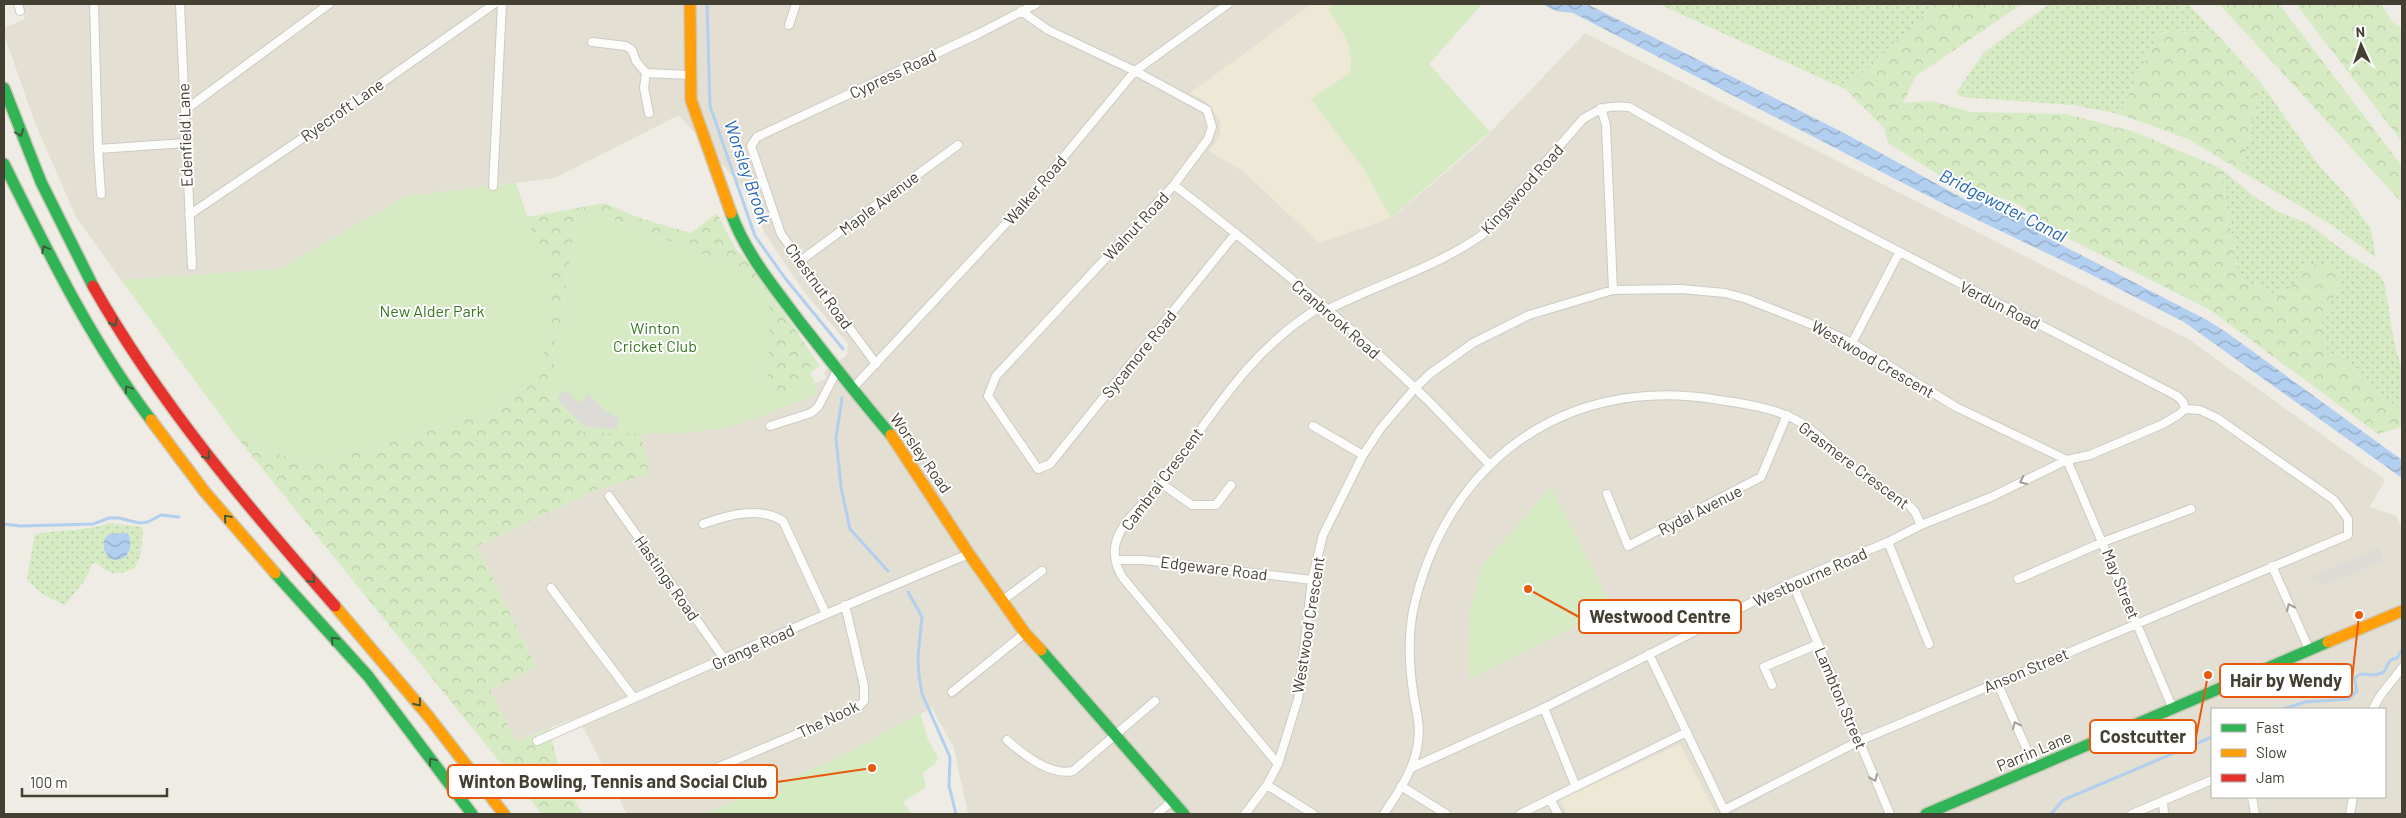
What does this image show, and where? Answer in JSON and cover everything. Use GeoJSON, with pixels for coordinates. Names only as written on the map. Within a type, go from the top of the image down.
{"type":"FeatureCollection","features":[{"type":"Feature","properties":{"kind":"main road","name":"Worsley Road"},"geometry":{"type":"LineString","coordinates":[[690,4],[691,100],[737,228],[757,265],[852,389],[894,440],[969,554],[1025,633],[1116,734],[1184,814]]}},
{"type":"Feature","properties":{"kind":"main road"},"geometry":{"type":"LineString","coordinates":[[4,88],[31,160],[64,232],[95,289],[141,365],[227,480],[400,682],[504,814]]}},
{"type":"Feature","properties":{"kind":"main road"},"geometry":{"type":"LineString","coordinates":[[4,159],[17,192]]}},
{"type":"Feature","properties":{"kind":"main road"},"geometry":{"type":"LineString","coordinates":[[4,164],[43,245],[94,335],[155,427],[205,492],[308,612],[368,676],[472,814]]}},
{"type":"Feature","properties":{"kind":"main road","name":"Parrin Lane"},"geometry":{"type":"LineString","coordinates":[[1926,814],[2309,649],[2402,611]]}},
{"type":"Feature","properties":{"kind":"street"},"geometry":{"type":"LineString","coordinates":[[94,4],[101,194]]}},
{"type":"Feature","properties":{"kind":"street","name":"Edenfield Lane"},"geometry":{"type":"LineString","coordinates":[[180,4],[188,215],[192,266]]}},
{"type":"Feature","properties":{"kind":"street"},"geometry":{"type":"LineString","coordinates":[[185,110],[329,4]]}},
{"type":"Feature","properties":{"kind":"street","name":"Ryecroft Lane"},"geometry":{"type":"LineString","coordinates":[[188,215],[319,127],[494,4]]}},
{"type":"Feature","properties":{"kind":"street"},"geometry":{"type":"LineString","coordinates":[[493,186],[502,4]]}},
{"type":"Feature","properties":{"kind":"street"},"geometry":{"type":"LineString","coordinates":[[789,25],[796,4]]}},
{"type":"Feature","properties":{"kind":"street","name":"Cypress Road"},"geometry":{"type":"LineString","coordinates":[[751,146],[757,138],[969,38],[1036,4]]}},
{"type":"Feature","properties":{"kind":"street","name":"Walker Road"},"geometry":{"type":"LineString","coordinates":[[852,389],[1026,202],[1135,71],[1228,4]]}},
{"type":"Feature","properties":{"kind":"street","name":"Walnut Road"},"geometry":{"type":"LineString","coordinates":[[1021,11],[1048,30],[1135,71],[1207,110],[1212,127],[1208,139],[1174,185],[996,376],[988,396],[1038,469]]}},
{"type":"Feature","properties":{"kind":"street"},"geometry":{"type":"LineString","coordinates":[[592,42],[626,46],[632,50],[636,61],[646,73],[690,77]]}},
{"type":"Feature","properties":{"kind":"street"},"geometry":{"type":"LineString","coordinates":[[646,73],[644,88],[649,113]]}},
{"type":"Feature","properties":{"kind":"street","name":"Verdun Road"},"geometry":{"type":"LineString","coordinates":[[1601,108],[1613,105],[1629,107],[1705,151],[2177,396],[2183,402],[2185,408],[2200,410],[2217,418],[2334,500],[2348,519],[2348,535],[2333,542]]}},
{"type":"Feature","properties":{"kind":"street"},"geometry":{"type":"LineString","coordinates":[[1601,108],[1606,125],[1613,290]]}},
{"type":"Feature","properties":{"kind":"street","name":"Kingswood Road"},"geometry":{"type":"LineString","coordinates":[[1324,308],[1420,269],[1470,244],[1482,235],[1583,119],[1601,108]]}},
{"type":"Feature","properties":{"kind":"street"},"geometry":{"type":"LineString","coordinates":[[98,149],[185,143]]}},
{"type":"Feature","properties":{"kind":"street","name":"Maple Avenue"},"geometry":{"type":"LineString","coordinates":[[800,262],[958,145]]}},
{"type":"Feature","properties":{"kind":"street","name":"Chestnut Road"},"geometry":{"type":"LineString","coordinates":[[751,146],[781,234],[876,364]]}},
{"type":"Feature","properties":{"kind":"street","name":"Cranbrook Road"},"geometry":{"type":"LineString","coordinates":[[1174,185],[1236,233],[1415,388],[1489,464]]}},
{"type":"Feature","properties":{"kind":"street","name":"Sycamore Road"},"geometry":{"type":"LineString","coordinates":[[1038,469],[1050,464],[1236,233]]}},
{"type":"Feature","properties":{"kind":"street"},"geometry":{"type":"LineString","coordinates":[[1852,344],[1899,253]]}},
{"type":"Feature","properties":{"kind":"street","name":"Westwood Crescent"},"geometry":{"type":"LineString","coordinates":[[1245,814],[1267,784],[1278,764],[1299,690],[1312,580],[1323,535],[1363,455],[1382,428],[1415,388],[1452,356],[1529,315],[1613,290],[1680,289],[1725,293],[1747,298],[1798,317],[1852,344],[1956,407],[2067,460]]}},
{"type":"Feature","properties":{"kind":"street","name":"Cambrai Crescent"},"geometry":{"type":"LineString","coordinates":[[1116,560],[1116,542],[1120,533],[1133,514],[1162,484],[1241,374],[1283,332],[1324,308]]}},
{"type":"Feature","properties":{"kind":"street"},"geometry":{"type":"LineString","coordinates":[[770,426],[811,413],[818,407],[838,369]]}},
{"type":"Feature","properties":{"kind":"street","name":"Grasmere Crescent"},"geometry":{"type":"LineString","coordinates":[[1384,814],[1402,786],[1411,768],[1416,751],[1419,730],[1408,651],[1414,609],[1430,557],[1452,510],[1489,464],[1530,433],[1551,420],[1588,408],[1634,397],[1668,394],[1739,403],[1787,415],[1817,434],[1866,477],[1908,504],[1915,512],[1921,525]]}},
{"type":"Feature","properties":{"kind":"street","name":"Westbourne Road"},"geometry":{"type":"LineString","coordinates":[[1411,768],[1544,708],[1792,582],[1888,542],[1921,525],[1991,496],[2067,460],[2090,455],[2147,431],[2173,419],[2185,408]]}},
{"type":"Feature","properties":{"kind":"street","name":"Rydal Avenue"},"geometry":{"type":"LineString","coordinates":[[1607,494],[1628,546],[1761,477],[1787,415]]}},
{"type":"Feature","properties":{"kind":"street"},"geometry":{"type":"LineString","coordinates":[[1314,426],[1363,455]]}},
{"type":"Feature","properties":{"kind":"street","name":"May Street"},"geometry":{"type":"LineString","coordinates":[[2067,460],[2173,709]]}},
{"type":"Feature","properties":{"kind":"street"},"geometry":{"type":"LineString","coordinates":[[1162,484],[1192,505],[1216,505],[1231,485]]}},
{"type":"Feature","properties":{"kind":"street","name":"Hastings Road"},"geometry":{"type":"LineString","coordinates":[[609,496],[725,660]]}},
{"type":"Feature","properties":{"kind":"street"},"geometry":{"type":"LineString","coordinates":[[2018,579],[2103,542],[2191,509]]}},
{"type":"Feature","properties":{"kind":"street"},"geometry":{"type":"LineString","coordinates":[[703,524],[723,517],[755,512],[773,514],[783,521],[826,614]]}},
{"type":"Feature","properties":{"kind":"street"},"geometry":{"type":"LineString","coordinates":[[1888,542],[1929,644]]}},
{"type":"Feature","properties":{"kind":"street","name":"Anson Street"},"geometry":{"type":"LineString","coordinates":[[1725,812],[1859,741],[2136,623],[2333,542]]}},
{"type":"Feature","properties":{"kind":"street","name":"Grange Road"},"geometry":{"type":"LineString","coordinates":[[537,741],[725,660],[845,605],[969,554]]}},
{"type":"Feature","properties":{"kind":"street"},"geometry":{"type":"LineString","coordinates":[[1116,560],[1118,570],[1123,578],[1278,764]]}},
{"type":"Feature","properties":{"kind":"street","name":"Edgeware Road"},"geometry":{"type":"LineString","coordinates":[[1116,560],[1144,560],[1312,580]]}},
{"type":"Feature","properties":{"kind":"street"},"geometry":{"type":"LineString","coordinates":[[2272,566],[2309,649]]}},
{"type":"Feature","properties":{"kind":"street"},"geometry":{"type":"LineString","coordinates":[[1003,600],[1042,571]]}},
{"type":"Feature","properties":{"kind":"street","name":"Lambton Street"},"geometry":{"type":"LineString","coordinates":[[1792,582],[1890,814]]}},
{"type":"Feature","properties":{"kind":"street"},"geometry":{"type":"LineString","coordinates":[[552,588],[634,698]]}},
{"type":"Feature","properties":{"kind":"street","name":"The Nook"},"geometry":{"type":"LineString","coordinates":[[700,775],[856,708],[864,701],[864,686],[845,605]]}},
{"type":"Feature","properties":{"kind":"street"},"geometry":{"type":"LineString","coordinates":[[952,692],[1025,633]]}},
{"type":"Feature","properties":{"kind":"street"},"geometry":{"type":"LineString","coordinates":[[1772,685],[1764,667],[1818,644]]}},
{"type":"Feature","properties":{"kind":"street"},"geometry":{"type":"LineString","coordinates":[[1649,654],[1725,812]]}},
{"type":"Feature","properties":{"kind":"street"},"geometry":{"type":"LineString","coordinates":[[2374,708],[2402,668]]}},
{"type":"Feature","properties":{"kind":"street"},"geometry":{"type":"LineString","coordinates":[[2395,678],[2402,684]]}},
{"type":"Feature","properties":{"kind":"street"},"geometry":{"type":"LineString","coordinates":[[1997,682],[2035,768]]}},
{"type":"Feature","properties":{"kind":"street"},"geometry":{"type":"LineString","coordinates":[[1007,740],[1052,770],[1066,772],[1079,766],[1155,701]]}},
{"type":"Feature","properties":{"kind":"street"},"geometry":{"type":"LineString","coordinates":[[1544,708],[1576,786]]}},
{"type":"Feature","properties":{"kind":"street"},"geometry":{"type":"LineString","coordinates":[[1520,814],[1686,732]]}},
{"type":"Feature","properties":{"kind":"street"},"geometry":{"type":"LineString","coordinates":[[2132,814],[2211,780]]}},
{"type":"Feature","properties":{"kind":"street"},"geometry":{"type":"LineString","coordinates":[[1267,784],[1313,814]]}},
{"type":"Feature","properties":{"kind":"street"},"geometry":{"type":"LineString","coordinates":[[1402,786],[1446,814]]}},
{"type":"Feature","properties":{"kind":"street"},"geometry":{"type":"LineString","coordinates":[[2252,798],[2255,814]]}},
{"type":"Feature","properties":{"kind":"street"},"geometry":{"type":"LineString","coordinates":[[2350,814],[2353,798]]}},
{"type":"Feature","properties":{"kind":"street"},"geometry":{"type":"LineString","coordinates":[[1550,799],[1558,814]]}},
{"type":"Feature","properties":{"kind":"street"},"geometry":{"type":"LineString","coordinates":[[1157,814],[1172,801]]}},
{"type":"Feature","properties":{"kind":"street"},"geometry":{"type":"LineString","coordinates":[[2163,801],[2164,814]]}},
{"type":"Feature","properties":{"kind":"shaded area"},"geometry":{"type":"Polygon","coordinates":[[[21,4],[1312,4],[1191,93],[1207,102],[1220,121],[1220,136],[1210,151],[1243,171],[1281,204],[1392,218],[1480,143],[1585,33],[2188,339],[2385,480],[2370,507],[2396,516],[2402,528],[2402,814],[968,814],[954,748],[932,708],[842,756],[705,814],[627,814],[578,717],[516,741],[490,690],[536,667],[477,546],[601,488],[649,474],[641,433],[699,431],[737,424],[817,394],[816,383],[827,378],[824,372],[847,355],[848,344],[803,290],[765,234],[752,198],[679,115],[555,178],[407,196],[279,269],[121,280],[76,217],[35,123],[4,34],[4,28],[25,19],[21,4]]]}},
{"type":"Feature","properties":{"kind":"shaded area"},"geometry":{"type":"Polygon","coordinates":[[[1312,4],[1482,4],[1429,64],[1490,132],[1391,218],[1319,243],[1243,171],[1209,151],[1220,136],[1220,121],[1207,102],[1190,93],[1312,4]]]}},
{"type":"Feature","properties":{"kind":"shaded area"},"geometry":{"type":"Polygon","coordinates":[[[567,390],[578,403],[589,394],[604,410],[619,419],[617,429],[587,427],[579,422],[558,401],[558,396],[567,390]]]}},
{"type":"Feature","properties":{"kind":"shaded area"},"geometry":{"type":"Polygon","coordinates":[[[2379,548],[2384,560],[2322,586],[2319,579],[2314,581],[2312,576],[2379,548]]]}},
{"type":"Feature","properties":{"kind":"shaded area"},"geometry":{"type":"Polygon","coordinates":[[[1680,744],[1716,814],[1567,814],[1560,800],[1680,744]]]}},
{"type":"Feature","properties":{"kind":"green space"},"geometry":{"type":"Polygon","coordinates":[[[1335,4],[1482,4],[1429,64],[1490,132],[1391,218],[1362,166],[1311,99],[1350,73],[1349,46],[1343,32],[1328,9],[1335,4]]]}},
{"type":"Feature","properties":{"kind":"green space"},"geometry":{"type":"Polygon","coordinates":[[[1659,4],[1935,4],[1845,89],[1659,4]]]}},
{"type":"Feature","properties":{"kind":"green space"},"geometry":{"type":"Polygon","coordinates":[[[1935,4],[2022,4],[1916,76],[1903,103],[1931,101],[1971,112],[2066,114],[2135,132],[2220,168],[2239,278],[2272,293],[2287,291],[2309,264],[2331,267],[2341,280],[2321,325],[2327,350],[2354,369],[2377,394],[2402,410],[2402,427],[2378,434],[2210,310],[2054,231],[2018,204],[1939,175],[1888,143],[1884,128],[1845,89],[1935,4]]]}},
{"type":"Feature","properties":{"kind":"green space"},"geometry":{"type":"Polygon","coordinates":[[[2049,4],[2188,4],[2216,33],[2159,32],[2119,114],[2072,105],[1962,97],[1956,93],[1983,53],[2049,4]]]}},
{"type":"Feature","properties":{"kind":"green space"},"geometry":{"type":"Polygon","coordinates":[[[2219,4],[2279,4],[2402,166],[2402,203],[2219,4]]]}},
{"type":"Feature","properties":{"kind":"green space"},"geometry":{"type":"Polygon","coordinates":[[[2296,4],[2381,4],[2392,22],[2401,28],[2402,142],[2296,4]]]}},
{"type":"Feature","properties":{"kind":"green space"},"geometry":{"type":"Polygon","coordinates":[[[2159,32],[2216,33],[2261,83],[2241,171],[2188,139],[2119,114],[2159,32]]]}},
{"type":"Feature","properties":{"kind":"green space"},"geometry":{"type":"Polygon","coordinates":[[[2261,83],[2317,163],[2347,196],[2371,229],[2376,258],[2332,225],[2241,171],[2261,83]]]}},
{"type":"Feature","properties":{"kind":"green space"},"geometry":{"type":"Polygon","coordinates":[[[2220,168],[2252,195],[2277,211],[2309,224],[2345,252],[2379,274],[2385,285],[2394,342],[2402,370],[2402,410],[2377,394],[2354,369],[2327,350],[2321,325],[2341,280],[2309,264],[2287,291],[2272,293],[2239,278],[2220,168]]]}},
{"type":"Feature","properties":{"kind":"green space","name":"New Alder Park"},"geometry":{"type":"Polygon","coordinates":[[[516,183],[533,234],[550,260],[551,324],[542,361],[525,386],[480,415],[334,458],[284,456],[235,435],[121,280],[279,269],[407,196],[516,183]]]}},
{"type":"Feature","properties":{"kind":"green space"},"geometry":{"type":"Polygon","coordinates":[[[605,203],[639,218],[691,233],[717,213],[735,248],[753,268],[820,366],[810,373],[816,383],[770,397],[767,386],[770,309],[728,264],[597,213],[576,220],[560,327],[551,355],[582,432],[641,433],[649,474],[601,488],[477,546],[536,667],[490,690],[516,741],[551,728],[554,751],[561,773],[583,814],[542,814],[235,435],[284,456],[334,458],[480,415],[525,386],[533,234],[527,217],[605,203]]]}},
{"type":"Feature","properties":{"kind":"green space","name":"Winton Cricket Club"},"geometry":{"type":"Polygon","coordinates":[[[597,213],[728,264],[764,293],[770,309],[767,386],[770,396],[816,383],[817,394],[748,421],[719,428],[660,434],[582,432],[544,387],[556,365],[551,355],[560,327],[576,220],[597,213]]]}},
{"type":"Feature","properties":{"kind":"green space"},"geometry":{"type":"Polygon","coordinates":[[[1551,487],[1612,607],[1469,679],[1470,610],[1482,566],[1551,487]]]}},
{"type":"Feature","properties":{"kind":"green space"},"geometry":{"type":"Polygon","coordinates":[[[109,523],[143,527],[141,553],[135,568],[121,573],[114,573],[93,563],[85,580],[65,605],[39,591],[27,578],[35,534],[91,528],[109,523]]]}},
{"type":"Feature","properties":{"kind":"green space"},"geometry":{"type":"Polygon","coordinates":[[[920,713],[928,740],[938,757],[935,764],[923,773],[926,787],[903,802],[912,814],[705,814],[842,756],[920,713]]]}},
{"type":"Feature","properties":{"kind":"water","name":"Bridgewater Canal"},"geometry":{"type":"Polygon","coordinates":[[[1542,4],[1587,4],[1846,134],[1966,200],[2004,206],[2019,213],[2048,238],[2207,320],[2226,332],[2402,460],[2402,478],[2184,322],[2084,271],[1934,199],[1573,13],[1556,11],[1542,4]]]}},
{"type":"Feature","properties":{"kind":"water"},"geometry":{"type":"Polygon","coordinates":[[[128,533],[130,549],[128,553],[121,559],[110,559],[104,550],[104,540],[109,534],[128,533]]]}},
{"type":"Feature","properties":{"kind":"waterway","name":"Worsley Brook"},"geometry":{"type":"LineString","coordinates":[[707,4],[710,106],[755,236],[785,278],[843,349]]}},
{"type":"Feature","properties":{"kind":"waterway","name":"Worsley Brook"},"geometry":{"type":"LineString","coordinates":[[842,398],[836,438],[841,487],[850,529],[888,571]]}},
{"type":"Feature","properties":{"kind":"waterway"},"geometry":{"type":"LineString","coordinates":[[4,524],[20,526],[93,524],[109,518],[119,518],[139,523],[148,522],[161,515],[179,517]]}},
{"type":"Feature","properties":{"kind":"waterway","name":"Worsley Brook"},"geometry":{"type":"LineString","coordinates":[[908,592],[922,617],[918,657],[922,694],[950,757],[949,786],[956,814]]}},
{"type":"Feature","properties":{"kind":"waterway"},"geometry":{"type":"LineString","coordinates":[[2286,708],[2305,702],[2349,699],[2357,691],[2354,678],[2361,674],[2375,675],[2384,672],[2390,661],[2397,658],[2402,650]]}},
{"type":"Feature","properties":{"kind":"waterway"},"geometry":{"type":"LineString","coordinates":[[2051,814],[2063,800],[2211,737]]}},
{"type":"Feature","properties":{"kind":"traffic: fast"},"geometry":{"type":"LineString","coordinates":[[4,88],[41,182],[93,286]]}},
{"type":"Feature","properties":{"kind":"traffic: fast"},"geometry":{"type":"LineString","coordinates":[[4,164],[54,263],[90,327],[129,390],[151,420]]}},
{"type":"Feature","properties":{"kind":"traffic: fast"},"geometry":{"type":"LineString","coordinates":[[731,213],[744,242],[771,283],[891,435]]}},
{"type":"Feature","properties":{"kind":"traffic: fast"},"geometry":{"type":"LineString","coordinates":[[275,573],[368,676],[472,814]]}},
{"type":"Feature","properties":{"kind":"traffic: fast"},"geometry":{"type":"LineString","coordinates":[[1926,814],[2328,642]]}},
{"type":"Feature","properties":{"kind":"traffic: fast"},"geometry":{"type":"LineString","coordinates":[[1041,650],[1184,814]]}},
{"type":"Feature","properties":{"kind":"traffic: slow"},"geometry":{"type":"LineString","coordinates":[[690,4],[691,100],[731,213]]}},
{"type":"Feature","properties":{"kind":"traffic: slow"},"geometry":{"type":"LineString","coordinates":[[151,420],[205,492],[275,573]]}},
{"type":"Feature","properties":{"kind":"traffic: slow"},"geometry":{"type":"LineString","coordinates":[[891,435],[969,554],[1025,633],[1041,650]]}},
{"type":"Feature","properties":{"kind":"traffic: slow"},"geometry":{"type":"LineString","coordinates":[[335,606],[429,717],[504,814]]}},
{"type":"Feature","properties":{"kind":"traffic: slow"},"geometry":{"type":"LineString","coordinates":[[2328,642],[2402,611]]}},
{"type":"Feature","properties":{"kind":"traffic: jam"},"geometry":{"type":"LineString","coordinates":[[93,286],[147,372],[206,452],[269,530],[335,606]]}},
{"type":"Feature","properties":{"kind":"place","name":"Westwood Centre"},"geometry":{"type":"Point","coordinates":[1528,589]}},
{"type":"Feature","properties":{"kind":"place","name":"Hair by Wendy"},"geometry":{"type":"Point","coordinates":[2359,615]}},
{"type":"Feature","properties":{"kind":"place","name":"Costcutter"},"geometry":{"type":"Point","coordinates":[2208,675]}},
{"type":"Feature","properties":{"kind":"place","name":"Winton Bowling, Tennis and Social Club"},"geometry":{"type":"Point","coordinates":[872,768]}}]}
